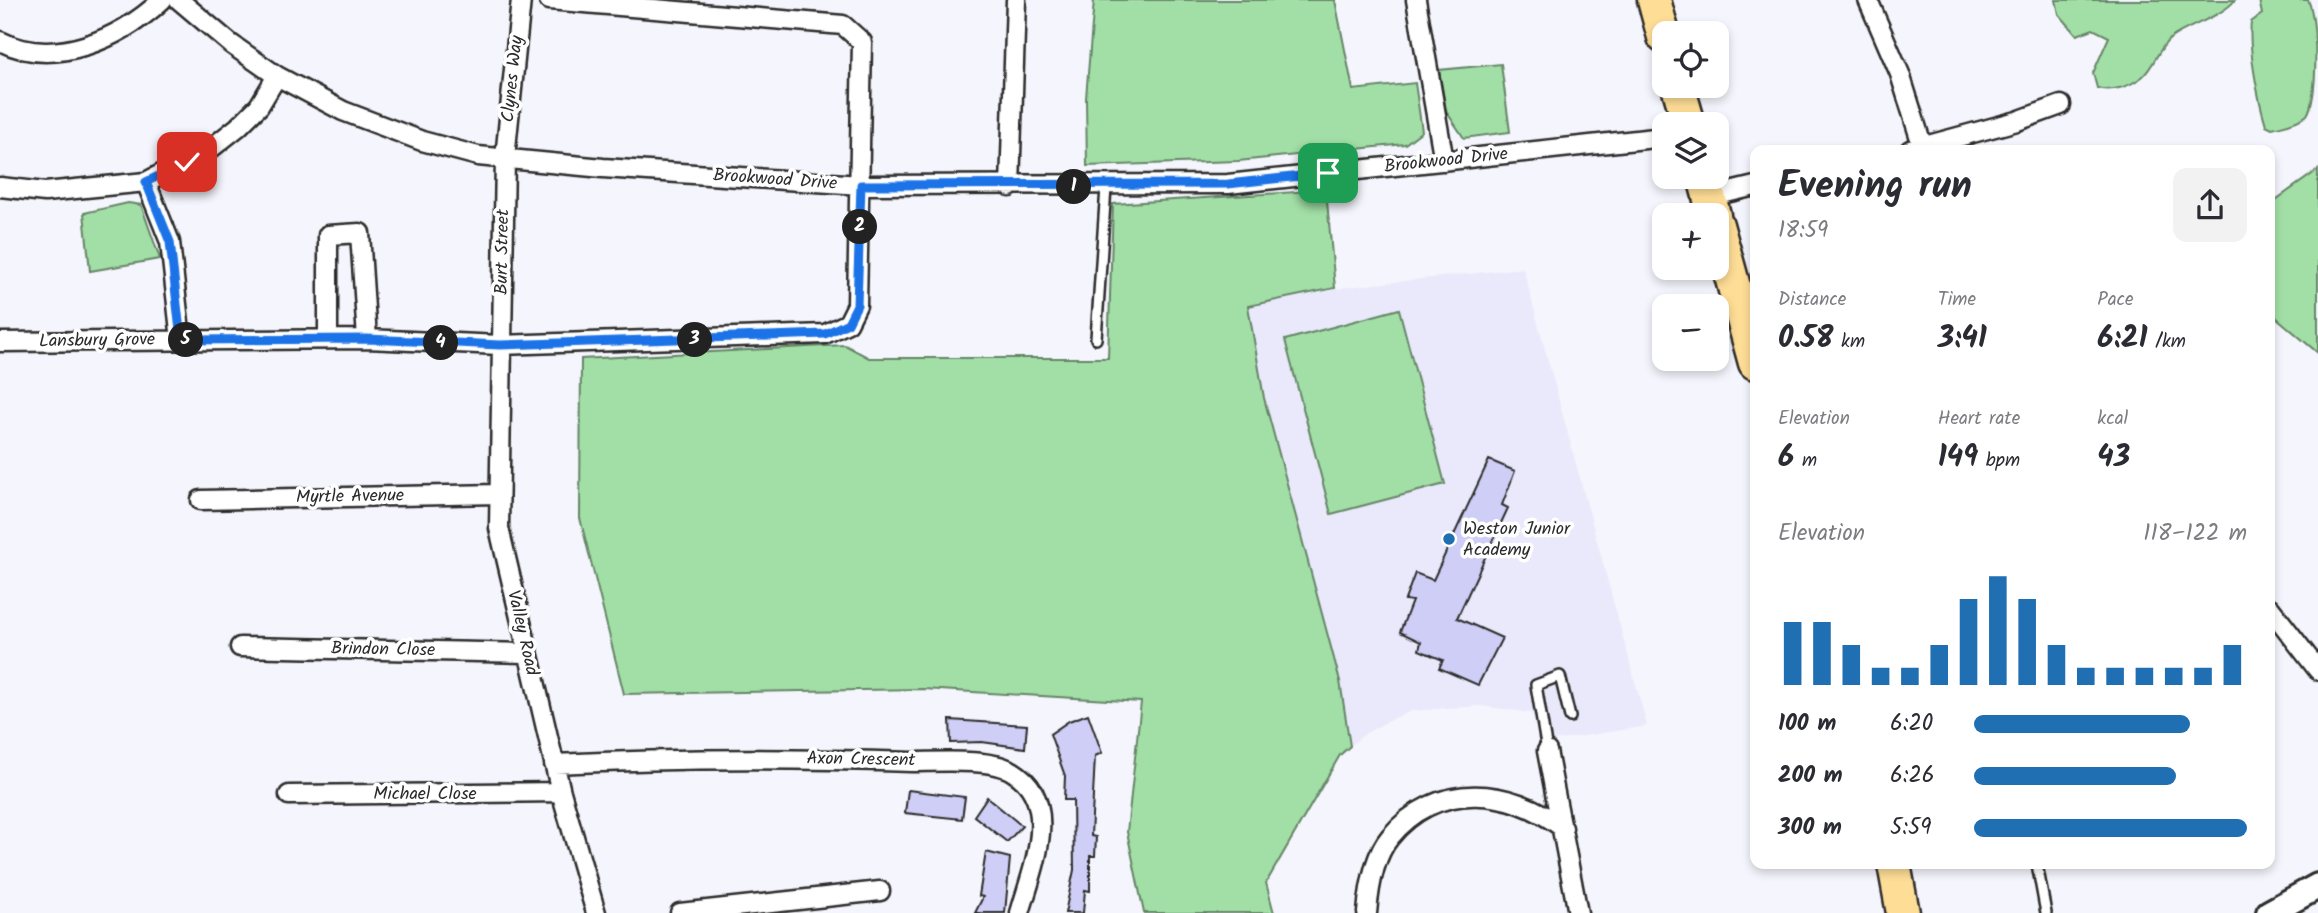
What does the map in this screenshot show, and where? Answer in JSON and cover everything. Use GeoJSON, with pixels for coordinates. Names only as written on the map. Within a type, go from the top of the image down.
{"type":"FeatureCollection","features":[{"type":"Feature","properties":{"kind":"highway"},"geometry":{"type":"LineString","coordinates":[[1654,0],[1660,21]]}},
{"type":"Feature","properties":{"kind":"highway"},"geometry":{"type":"LineString","coordinates":[[1729,268],[1750,345]]}},
{"type":"Feature","properties":{"kind":"highway"},"geometry":{"type":"LineString","coordinates":[[1895,869],[1903,913]]}},
{"type":"Feature","properties":{"kind":"street"},"geometry":{"type":"LineString","coordinates":[[0,41],[33,50],[63,50],[95,43],[122,32],[162,0]]}},
{"type":"Feature","properties":{"kind":"street","name":"Brookwood Drive"},"geometry":{"type":"LineString","coordinates":[[178,0],[231,44],[277,76],[343,111],[422,141],[478,156],[861,185],[1106,187],[1228,184],[1652,138]]}},
{"type":"Feature","properties":{"kind":"street","name":"Clynes Way"},"geometry":{"type":"LineString","coordinates":[[505,158],[521,0]]}},
{"type":"Feature","properties":{"kind":"street","name":"Lansbury Grove"},"geometry":{"type":"LineString","coordinates":[[0,342],[367,339],[500,345],[825,334],[848,323],[857,305],[862,42],[843,25],[549,0]]}},
{"type":"Feature","properties":{"kind":"street"},"geometry":{"type":"LineString","coordinates":[[1010,187],[1016,0]]}},
{"type":"Feature","properties":{"kind":"street"},"geometry":{"type":"LineString","coordinates":[[1416,0],[1444,161]]}},
{"type":"Feature","properties":{"kind":"street"},"geometry":{"type":"LineString","coordinates":[[1868,0],[1900,74],[1916,145]]}},
{"type":"Feature","properties":{"kind":"street"},"geometry":{"type":"LineString","coordinates":[[0,187],[45,192],[146,182],[196,157],[238,127],[260,106],[277,76]]}},
{"type":"Feature","properties":{"kind":"street"},"geometry":{"type":"LineString","coordinates":[[1931,145],[2017,121],[2061,105]]}},
{"type":"Feature","properties":{"kind":"street","name":"Burt Street"},"geometry":{"type":"LineString","coordinates":[[500,345],[505,158]]}},
{"type":"Feature","properties":{"kind":"street"},"geometry":{"type":"LineString","coordinates":[[146,182],[170,242],[181,340]]}},
{"type":"Feature","properties":{"kind":"street"},"geometry":{"type":"LineString","coordinates":[[1711,203],[1750,188]]}},
{"type":"Feature","properties":{"kind":"street"},"geometry":{"type":"LineString","coordinates":[[328,339],[328,236],[360,233],[367,339]]}},
{"type":"Feature","properties":{"kind":"street","name":"Valley Road"},"geometry":{"type":"LineString","coordinates":[[500,345],[499,528],[526,653],[561,792],[596,913]]}},
{"type":"Feature","properties":{"kind":"street","name":"Myrtle Avenue"},"geometry":{"type":"LineString","coordinates":[[201,500],[499,494]]}},
{"type":"Feature","properties":{"kind":"street"},"geometry":{"type":"LineString","coordinates":[[2275,614],[2318,670]]}},
{"type":"Feature","properties":{"kind":"street","name":"Brindon Close"},"geometry":{"type":"LineString","coordinates":[[240,647],[526,653]]}},
{"type":"Feature","properties":{"kind":"street"},"geometry":{"type":"LineString","coordinates":[[1547,751],[1578,913]]}},
{"type":"Feature","properties":{"kind":"street","name":"Axon Crescent"},"geometry":{"type":"LineString","coordinates":[[554,764],[808,759],[983,764],[1012,771],[1029,789],[1040,808],[1042,838],[1020,913]]}},
{"type":"Feature","properties":{"kind":"street","name":"Michael Close"},"geometry":{"type":"LineString","coordinates":[[289,795],[561,792]]}},
{"type":"Feature","properties":{"kind":"street"},"geometry":{"type":"LineString","coordinates":[[1367,913],[1376,865],[1388,838],[1409,818],[1436,804],[1466,795],[1502,797],[1540,810],[1563,828]]}},
{"type":"Feature","properties":{"kind":"street"},"geometry":{"type":"LineString","coordinates":[[2269,913],[2318,886]]}},
{"type":"Feature","properties":{"kind":"street"},"geometry":{"type":"LineString","coordinates":[[680,913],[880,891]]}},
{"type":"Feature","properties":{"kind":"lane"},"geometry":{"type":"LineString","coordinates":[[1096,339],[1106,187]]}},
{"type":"Feature","properties":{"kind":"lane"},"geometry":{"type":"LineString","coordinates":[[1547,751],[1536,685],[1560,676],[1570,718]]}},
{"type":"Feature","properties":{"kind":"lane"},"geometry":{"type":"LineString","coordinates":[[2038,869],[2046,913]]}},
{"type":"Feature","properties":{"kind":"shaded area","name":"Weston Junior Academy"},"geometry":{"type":"Polygon","coordinates":[[[1523,268],[1647,726],[1540,743],[1532,713],[1481,706],[1447,708],[1412,711],[1394,718],[1366,733],[1350,746],[1340,681],[1264,398],[1247,306],[1348,287],[1523,268]]]}},
{"type":"Feature","properties":{"kind":"green space"},"geometry":{"type":"Polygon","coordinates":[[[1094,0],[1335,0],[1353,90],[1415,83],[1422,131],[1405,144],[1238,161],[1087,166],[1086,98],[1094,0]]]}},
{"type":"Feature","properties":{"kind":"green space"},"geometry":{"type":"Polygon","coordinates":[[[2056,0],[2235,0],[2222,11],[2171,38],[2142,77],[2132,84],[2109,89],[2097,88],[2093,73],[2109,37],[2093,29],[2077,35],[2059,14],[2056,0]]]}},
{"type":"Feature","properties":{"kind":"green space"},"geometry":{"type":"Polygon","coordinates":[[[2259,0],[2308,0],[2314,24],[2315,76],[2311,106],[2304,117],[2272,128],[2266,125],[2252,59],[2251,22],[2262,14],[2259,0]]]}},
{"type":"Feature","properties":{"kind":"green space"},"geometry":{"type":"Polygon","coordinates":[[[1501,64],[1510,132],[1464,138],[1446,111],[1439,70],[1501,64]]]}},
{"type":"Feature","properties":{"kind":"green space"},"geometry":{"type":"Polygon","coordinates":[[[2318,170],[2318,353],[2275,316],[2275,200],[2318,170]]]}},
{"type":"Feature","properties":{"kind":"green space"},"geometry":{"type":"Polygon","coordinates":[[[1326,190],[1335,288],[1248,306],[1264,398],[1340,681],[1350,746],[1340,755],[1266,883],[1274,913],[1144,913],[1127,832],[1141,702],[923,689],[624,694],[580,518],[581,359],[845,345],[869,358],[1108,358],[1113,204],[1326,190]]]}},
{"type":"Feature","properties":{"kind":"green space"},"geometry":{"type":"Polygon","coordinates":[[[128,203],[141,205],[160,259],[90,271],[84,213],[128,203]]]}},
{"type":"Feature","properties":{"kind":"green space"},"geometry":{"type":"Polygon","coordinates":[[[1399,309],[1445,484],[1331,514],[1285,340],[1399,309]]]}},
{"type":"Feature","properties":{"kind":"building"},"geometry":{"type":"Polygon","coordinates":[[[1489,460],[1515,471],[1502,505],[1508,508],[1457,618],[1502,638],[1478,685],[1439,668],[1443,660],[1419,650],[1421,642],[1400,632],[1412,601],[1405,600],[1415,573],[1433,580],[1489,460]]]}},
{"type":"Feature","properties":{"kind":"building"},"geometry":{"type":"Polygon","coordinates":[[[1088,714],[1102,753],[1095,756],[1091,836],[1096,837],[1095,856],[1090,856],[1090,891],[1085,890],[1083,913],[1065,913],[1074,870],[1073,800],[1064,800],[1065,776],[1050,734],[1069,721],[1088,714]]]}},
{"type":"Feature","properties":{"kind":"building"},"geometry":{"type":"Polygon","coordinates":[[[950,720],[1027,725],[1025,748],[982,742],[951,743],[950,720]]]}},
{"type":"Feature","properties":{"kind":"building"},"geometry":{"type":"Polygon","coordinates":[[[908,790],[965,797],[962,819],[905,813],[908,790]]]}},
{"type":"Feature","properties":{"kind":"building"},"geometry":{"type":"Polygon","coordinates":[[[987,797],[1022,826],[1007,842],[974,816],[987,797]]]}},
{"type":"Feature","properties":{"kind":"building"},"geometry":{"type":"Polygon","coordinates":[[[986,852],[1010,858],[1005,913],[975,913],[983,897],[979,896],[986,852]]]}},
{"type":"Feature","properties":{"kind":"place","name":"Weston Junior Academy"},"geometry":{"type":"Point","coordinates":[1449,539]}},
{"type":"Feature","properties":{"kind":"route"},"geometry":{"type":"LineString","coordinates":[[187,162],[146,182],[170,242],[177,283],[181,340],[367,339],[500,345],[825,334],[848,323],[857,305],[861,185],[1106,187],[1228,184],[1328,173]]}}]}
